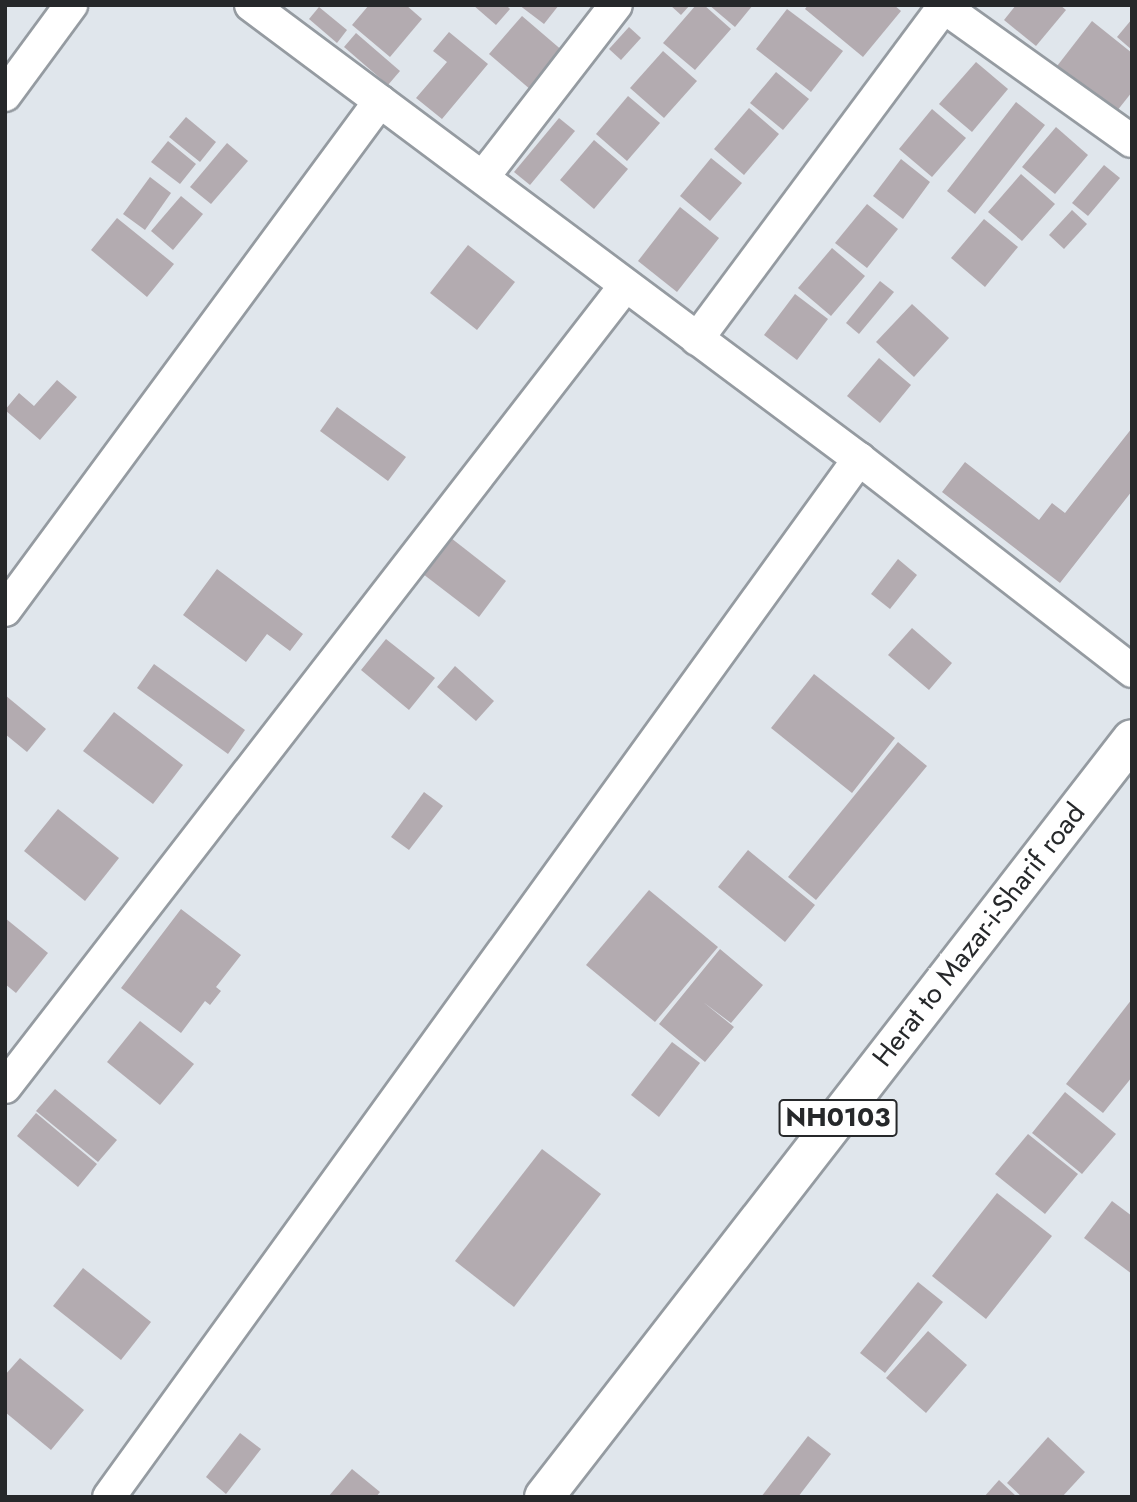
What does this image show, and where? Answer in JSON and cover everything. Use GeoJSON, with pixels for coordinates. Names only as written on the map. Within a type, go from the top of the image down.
{"type":"FeatureCollection","features":[{"type":"Feature","properties":{"kind":"highway","name":"Herat to Mazar-i-Sharif road"},"geometry":{"type":"LineString","coordinates":[[544,1497],[1132,739]]}},
{"type":"Feature","properties":{"kind":"street"},"geometry":{"type":"LineString","coordinates":[[5,95],[71,5]]}},
{"type":"Feature","properties":{"kind":"street"},"geometry":{"type":"LineString","coordinates":[[483,177],[616,5]]}},
{"type":"Feature","properties":{"kind":"street"},"geometry":{"type":"LineString","coordinates":[[698,340],[943,6],[1132,141]]}},
{"type":"Feature","properties":{"kind":"street"},"geometry":{"type":"LineString","coordinates":[[268,10],[380,101],[859,459],[1132,670]]}},
{"type":"Feature","properties":{"kind":"street"},"geometry":{"type":"LineString","coordinates":[[5,610],[380,101]]}},
{"type":"Feature","properties":{"kind":"street"},"geometry":{"type":"LineString","coordinates":[[5,1087],[625,286]]}},
{"type":"Feature","properties":{"kind":"street"},"geometry":{"type":"LineString","coordinates":[[109,1497],[859,459]]}},
{"type":"Feature","properties":{"kind":"building"},"geometry":{"type":"Polygon","coordinates":[[[369,5],[406,5],[422,19],[390,57],[352,25],[369,5]]]}},
{"type":"Feature","properties":{"kind":"building"},"geometry":{"type":"Polygon","coordinates":[[[473,5],[506,5],[510,9],[496,25],[473,5]]]}},
{"type":"Feature","properties":{"kind":"building"},"geometry":{"type":"Polygon","coordinates":[[[519,5],[559,5],[544,24],[519,5]]]}},
{"type":"Feature","properties":{"kind":"building"},"geometry":{"type":"Polygon","coordinates":[[[670,5],[690,5],[681,15],[670,5]]]}},
{"type":"Feature","properties":{"kind":"building"},"geometry":{"type":"Polygon","coordinates":[[[696,5],[704,5],[731,29],[695,70],[663,43],[696,5]]]}},
{"type":"Feature","properties":{"kind":"building"},"geometry":{"type":"Polygon","coordinates":[[[709,5],[753,5],[735,27],[709,5]]]}},
{"type":"Feature","properties":{"kind":"building"},"geometry":{"type":"Polygon","coordinates":[[[808,5],[894,5],[901,11],[863,57],[805,9],[808,5]]]}},
{"type":"Feature","properties":{"kind":"building"},"geometry":{"type":"Polygon","coordinates":[[[1016,5],[1060,5],[1066,10],[1036,46],[1004,20],[1016,5]]]}},
{"type":"Feature","properties":{"kind":"building"},"geometry":{"type":"Polygon","coordinates":[[[319,7],[347,30],[337,43],[309,19],[319,7]]]}},
{"type":"Feature","properties":{"kind":"building"},"geometry":{"type":"Polygon","coordinates":[[[787,9],[843,51],[811,92],[756,49],[787,9]]]}},
{"type":"Feature","properties":{"kind":"building"},"geometry":{"type":"Polygon","coordinates":[[[522,16],[564,52],[531,90],[489,54],[522,16]]]}},
{"type":"Feature","properties":{"kind":"building"},"geometry":{"type":"Polygon","coordinates":[[[1132,19],[1132,50],[1117,37],[1132,19]]]}},
{"type":"Feature","properties":{"kind":"building"},"geometry":{"type":"Polygon","coordinates":[[[1092,21],[1132,53],[1132,92],[1113,116],[1054,70],[1092,21]]]}},
{"type":"Feature","properties":{"kind":"building"},"geometry":{"type":"Polygon","coordinates":[[[629,27],[641,38],[621,60],[609,49],[629,27]]]}},
{"type":"Feature","properties":{"kind":"building"},"geometry":{"type":"Polygon","coordinates":[[[449,32],[488,64],[442,119],[416,98],[447,62],[433,51],[449,32]]]}},
{"type":"Feature","properties":{"kind":"building"},"geometry":{"type":"Polygon","coordinates":[[[356,33],[400,71],[388,85],[344,47],[356,33]]]}},
{"type":"Feature","properties":{"kind":"building"},"geometry":{"type":"Polygon","coordinates":[[[663,51],[697,81],[664,118],[630,88],[663,51]]]}},
{"type":"Feature","properties":{"kind":"building"},"geometry":{"type":"Polygon","coordinates":[[[976,62],[1008,89],[972,132],[939,104],[976,62]]]}},
{"type":"Feature","properties":{"kind":"building"},"geometry":{"type":"Polygon","coordinates":[[[776,72],[809,99],[783,130],[750,103],[776,72]]]}},
{"type":"Feature","properties":{"kind":"building"},"geometry":{"type":"Polygon","coordinates":[[[628,96],[660,123],[627,161],[596,134],[628,96]]]}},
{"type":"Feature","properties":{"kind":"building"},"geometry":{"type":"Polygon","coordinates":[[[1016,102],[1045,125],[975,214],[947,191],[1016,102]]]}},
{"type":"Feature","properties":{"kind":"building"},"geometry":{"type":"Polygon","coordinates":[[[749,108],[779,134],[744,175],[714,149],[749,108]]]}},
{"type":"Feature","properties":{"kind":"building"},"geometry":{"type":"Polygon","coordinates":[[[932,109],[966,138],[932,177],[899,149],[932,109]]]}},
{"type":"Feature","properties":{"kind":"building"},"geometry":{"type":"Polygon","coordinates":[[[186,117],[216,142],[200,162],[169,137],[186,117]]]}},
{"type":"Feature","properties":{"kind":"building"},"geometry":{"type":"Polygon","coordinates":[[[559,118],[575,131],[530,185],[514,172],[559,118]]]}},
{"type":"Feature","properties":{"kind":"building"},"geometry":{"type":"Polygon","coordinates":[[[1056,127],[1088,155],[1055,194],[1022,167],[1056,127]]]}},
{"type":"Feature","properties":{"kind":"building"},"geometry":{"type":"Polygon","coordinates":[[[594,140],[628,169],[594,209],[560,180],[594,140]]]}},
{"type":"Feature","properties":{"kind":"building"},"geometry":{"type":"Polygon","coordinates":[[[168,141],[196,164],[180,184],[151,162],[168,141]]]}},
{"type":"Feature","properties":{"kind":"building"},"geometry":{"type":"Polygon","coordinates":[[[227,143],[248,161],[211,204],[190,187],[227,143]]]}},
{"type":"Feature","properties":{"kind":"building"},"geometry":{"type":"Polygon","coordinates":[[[711,158],[742,183],[710,221],[680,196],[711,158]]]}},
{"type":"Feature","properties":{"kind":"building"},"geometry":{"type":"Polygon","coordinates":[[[901,159],[930,182],[903,219],[873,196],[901,159]]]}},
{"type":"Feature","properties":{"kind":"building"},"geometry":{"type":"Polygon","coordinates":[[[1104,165],[1120,178],[1088,216],[1072,203],[1104,165]]]}},
{"type":"Feature","properties":{"kind":"building"},"geometry":{"type":"Polygon","coordinates":[[[1021,174],[1055,204],[1022,241],[988,212],[1021,174]]]}},
{"type":"Feature","properties":{"kind":"building"},"geometry":{"type":"Polygon","coordinates":[[[150,177],[171,193],[145,230],[123,214],[150,177]]]}},
{"type":"Feature","properties":{"kind":"building"},"geometry":{"type":"Polygon","coordinates":[[[181,196],[203,214],[173,250],[151,231],[181,196]]]}},
{"type":"Feature","properties":{"kind":"building"},"geometry":{"type":"Polygon","coordinates":[[[867,204],[898,229],[867,268],[835,243],[867,204]]]}},
{"type":"Feature","properties":{"kind":"building"},"geometry":{"type":"Polygon","coordinates":[[[680,207],[719,238],[677,292],[638,261],[680,207]]]}},
{"type":"Feature","properties":{"kind":"building"},"geometry":{"type":"Polygon","coordinates":[[[1072,210],[1087,224],[1064,249],[1049,235],[1072,210]]]}},
{"type":"Feature","properties":{"kind":"building"},"geometry":{"type":"Polygon","coordinates":[[[117,218],[174,264],[147,297],[91,250],[117,218]]]}},
{"type":"Feature","properties":{"kind":"building"},"geometry":{"type":"Polygon","coordinates":[[[984,219],[1018,247],[985,287],[951,258],[984,219]]]}},
{"type":"Feature","properties":{"kind":"building"},"geometry":{"type":"Polygon","coordinates":[[[468,245],[515,282],[477,330],[430,293],[468,245]]]}},
{"type":"Feature","properties":{"kind":"building"},"geometry":{"type":"Polygon","coordinates":[[[832,248],[865,276],[831,316],[798,288],[832,248]]]}},
{"type":"Feature","properties":{"kind":"building"},"geometry":{"type":"Polygon","coordinates":[[[880,281],[894,292],[859,334],[846,323],[880,281]]]}},
{"type":"Feature","properties":{"kind":"building"},"geometry":{"type":"Polygon","coordinates":[[[795,294],[828,319],[797,360],[764,335],[795,294]]]}},
{"type":"Feature","properties":{"kind":"building"},"geometry":{"type":"Polygon","coordinates":[[[912,304],[949,338],[914,377],[876,342],[912,304]]]}},
{"type":"Feature","properties":{"kind":"building"},"geometry":{"type":"Polygon","coordinates":[[[879,358],[911,385],[880,423],[847,396],[879,358]]]}},
{"type":"Feature","properties":{"kind":"building"},"geometry":{"type":"Polygon","coordinates":[[[57,380],[77,397],[40,440],[5,410],[19,393],[34,406],[57,380]]]}},
{"type":"Feature","properties":{"kind":"building"},"geometry":{"type":"Polygon","coordinates":[[[337,407],[406,457],[388,481],[320,431],[337,407]]]}},
{"type":"Feature","properties":{"kind":"building"},"geometry":{"type":"Polygon","coordinates":[[[1132,428],[1132,491],[1060,583],[942,492],[965,462],[1039,520],[1052,503],[1065,513],[1132,428]]]}},
{"type":"Feature","properties":{"kind":"building"},"geometry":{"type":"Polygon","coordinates":[[[451,538],[506,581],[479,617],[423,574],[451,538]]]}},
{"type":"Feature","properties":{"kind":"building"},"geometry":{"type":"Polygon","coordinates":[[[898,559],[917,575],[890,609],[871,594],[898,559]]]}},
{"type":"Feature","properties":{"kind":"building"},"geometry":{"type":"Polygon","coordinates":[[[217,569],[303,634],[290,651],[267,634],[246,662],[183,615],[217,569]]]}},
{"type":"Feature","properties":{"kind":"building"},"geometry":{"type":"Polygon","coordinates":[[[912,628],[952,663],[929,690],[888,655],[912,628]]]}},
{"type":"Feature","properties":{"kind":"building"},"geometry":{"type":"Polygon","coordinates":[[[386,639],[435,678],[409,710],[361,670],[386,639]]]}},
{"type":"Feature","properties":{"kind":"building"},"geometry":{"type":"Polygon","coordinates":[[[154,664],[245,730],[228,754],[137,688],[154,664]]]}},
{"type":"Feature","properties":{"kind":"building"},"geometry":{"type":"Polygon","coordinates":[[[455,666],[494,701],[476,721],[437,687],[455,666]]]}},
{"type":"Feature","properties":{"kind":"building"},"geometry":{"type":"Polygon","coordinates":[[[814,674],[895,738],[852,793],[771,728],[814,674]]]}},
{"type":"Feature","properties":{"kind":"building"},"geometry":{"type":"Polygon","coordinates":[[[5,695],[46,729],[27,752],[5,734],[5,695]]]}},
{"type":"Feature","properties":{"kind":"building"},"geometry":{"type":"Polygon","coordinates":[[[114,712],[183,765],[153,804],[83,751],[114,712]]]}},
{"type":"Feature","properties":{"kind":"building"},"geometry":{"type":"Polygon","coordinates":[[[898,742],[927,766],[816,900],[788,877],[898,742]]]}},
{"type":"Feature","properties":{"kind":"building"},"geometry":{"type":"Polygon","coordinates":[[[424,792],[443,806],[409,850],[391,837],[424,792]]]}},
{"type":"Feature","properties":{"kind":"building"},"geometry":{"type":"Polygon","coordinates":[[[58,809],[119,858],[85,901],[24,851],[58,809]]]}},
{"type":"Feature","properties":{"kind":"building"},"geometry":{"type":"Polygon","coordinates":[[[748,850],[815,905],[785,942],[718,887],[748,850]]]}},
{"type":"Feature","properties":{"kind":"building"},"geometry":{"type":"Polygon","coordinates":[[[649,890],[718,947],[655,1022],[586,965],[649,890]]]}},
{"type":"Feature","properties":{"kind":"building"},"geometry":{"type":"Polygon","coordinates":[[[181,909],[241,955],[216,987],[221,991],[210,1005],[205,1001],[181,1033],[121,988],[181,909]]]}},
{"type":"Feature","properties":{"kind":"building"},"geometry":{"type":"Polygon","coordinates":[[[5,918],[48,953],[16,993],[5,984],[5,918]]]}},
{"type":"Feature","properties":{"kind":"building"},"geometry":{"type":"Polygon","coordinates":[[[720,949],[763,985],[731,1023],[703,1002],[734,1027],[705,1062],[659,1024],[720,949]]]}},
{"type":"Feature","properties":{"kind":"building"},"geometry":{"type":"Polygon","coordinates":[[[1132,999],[1132,1077],[1103,1113],[1066,1084],[1132,999]]]}},
{"type":"Feature","properties":{"kind":"building"},"geometry":{"type":"Polygon","coordinates":[[[140,1021],[194,1064],[160,1105],[107,1062],[140,1021]]]}},
{"type":"Feature","properties":{"kind":"building"},"geometry":{"type":"Polygon","coordinates":[[[672,1042],[700,1063],[659,1117],[631,1095],[672,1042]]]}},
{"type":"Feature","properties":{"kind":"building"},"geometry":{"type":"Polygon","coordinates":[[[55,1089],[117,1140],[98,1162],[36,1111],[55,1089]]]}},
{"type":"Feature","properties":{"kind":"building"},"geometry":{"type":"Polygon","coordinates":[[[1065,1092],[1116,1134],[1082,1174],[1032,1133],[1065,1092]]]}},
{"type":"Feature","properties":{"kind":"building"},"geometry":{"type":"Polygon","coordinates":[[[36,1113],[97,1164],[78,1187],[17,1136],[36,1113]]]}},
{"type":"Feature","properties":{"kind":"building"},"geometry":{"type":"Polygon","coordinates":[[[1028,1134],[1078,1174],[1045,1214],[995,1174],[1028,1134]]]}},
{"type":"Feature","properties":{"kind":"building"},"geometry":{"type":"Polygon","coordinates":[[[542,1149],[601,1194],[514,1307],[455,1261],[542,1149]]]}},
{"type":"Feature","properties":{"kind":"building"},"geometry":{"type":"Polygon","coordinates":[[[997,1193],[1052,1236],[986,1319],[932,1276],[997,1193]]]}},
{"type":"Feature","properties":{"kind":"building"},"geometry":{"type":"Polygon","coordinates":[[[1112,1201],[1132,1216],[1132,1274],[1084,1238],[1112,1201]]]}},
{"type":"Feature","properties":{"kind":"building"},"geometry":{"type":"Polygon","coordinates":[[[83,1268],[151,1322],[121,1360],[53,1306],[83,1268]]]}},
{"type":"Feature","properties":{"kind":"building"},"geometry":{"type":"Polygon","coordinates":[[[918,1282],[943,1302],[885,1373],[860,1353],[918,1282]]]}},
{"type":"Feature","properties":{"kind":"building"},"geometry":{"type":"Polygon","coordinates":[[[928,1331],[967,1365],[926,1413],[886,1378],[928,1331]]]}},
{"type":"Feature","properties":{"kind":"building"},"geometry":{"type":"Polygon","coordinates":[[[20,1358],[84,1410],[51,1450],[5,1412],[5,1375],[20,1358]]]}},
{"type":"Feature","properties":{"kind":"building"},"geometry":{"type":"Polygon","coordinates":[[[240,1433],[261,1449],[226,1494],[206,1477],[240,1433]]]}},
{"type":"Feature","properties":{"kind":"building"},"geometry":{"type":"Polygon","coordinates":[[[808,1436],[831,1454],[798,1497],[761,1497],[808,1436]]]}},
{"type":"Feature","properties":{"kind":"building"},"geometry":{"type":"Polygon","coordinates":[[[1048,1437],[1085,1472],[1062,1497],[1022,1497],[1007,1483],[1048,1437]]]}},
{"type":"Feature","properties":{"kind":"building"},"geometry":{"type":"Polygon","coordinates":[[[352,1469],[380,1492],[376,1497],[328,1497],[352,1469]]]}},
{"type":"Feature","properties":{"kind":"building"},"geometry":{"type":"Polygon","coordinates":[[[999,1480],[1017,1497],[984,1497],[999,1480]]]}}]}
